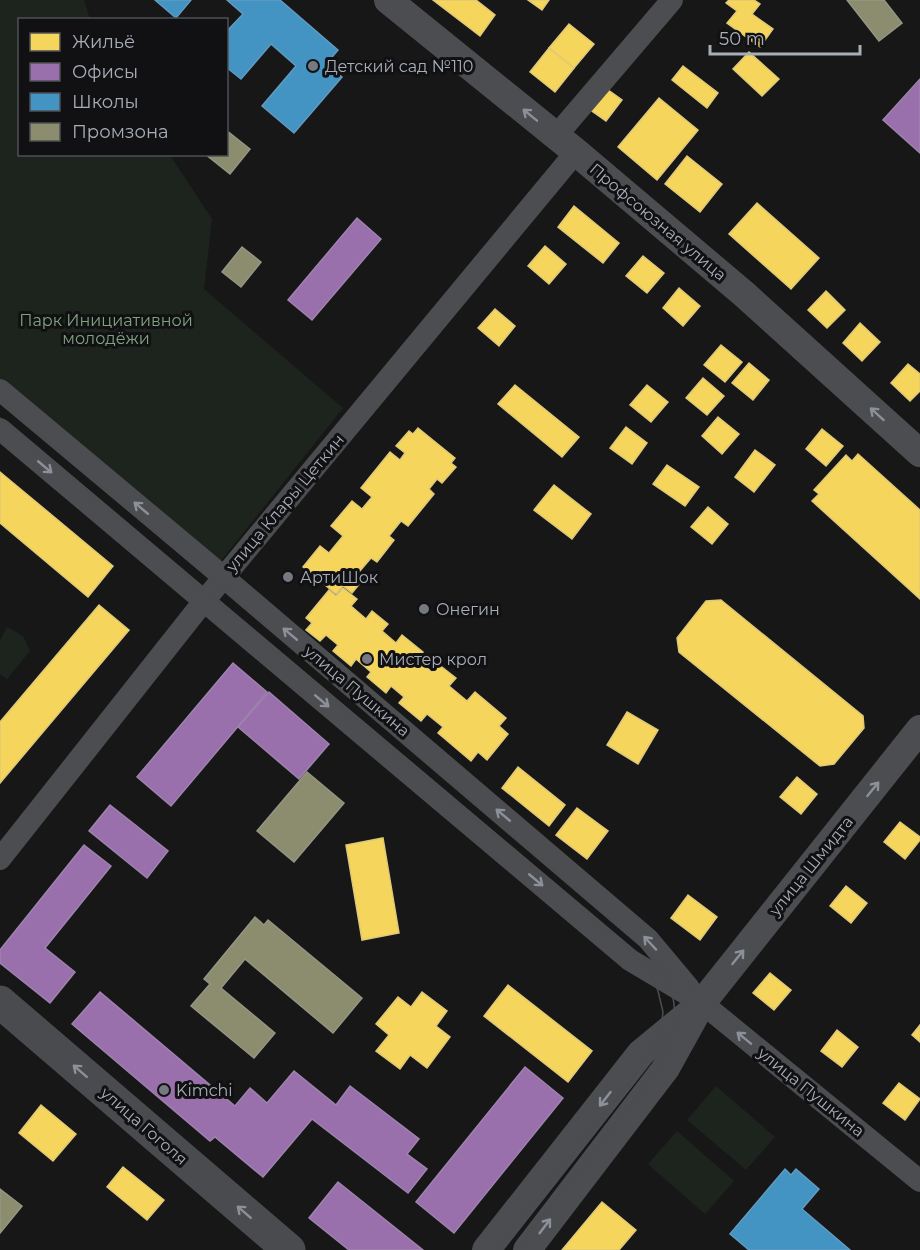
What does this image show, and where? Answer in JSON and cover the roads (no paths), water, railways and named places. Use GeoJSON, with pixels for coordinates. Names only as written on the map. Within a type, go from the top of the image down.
{"type":"FeatureCollection","features":[{"type":"Feature","properties":{"kind":"main road","name":"улица Гоголя"},"geometry":{"type":"LineString","coordinates":[[0,1002],[289,1250]]}},
{"type":"Feature","properties":{"kind":"street","name":"Профсоюзная улица"},"geometry":{"type":"LineString","coordinates":[[388,0],[566,144],[744,294],[920,453]]}},
{"type":"Feature","properties":{"kind":"street","name":"улица Клары Цеткин"},"geometry":{"type":"LineString","coordinates":[[0,859],[566,144],[672,0]]}},
{"type":"Feature","properties":{"kind":"street","name":"улица Пушкина"},"geometry":{"type":"LineString","coordinates":[[0,390],[648,939],[702,1003]]}},
{"type":"Feature","properties":{"kind":"street","name":"улица Пушкина"},"geometry":{"type":"LineString","coordinates":[[0,429],[630,960],[702,1003],[920,1181]]}},
{"type":"Feature","properties":{"kind":"street","name":"улица Шмидта"},"geometry":{"type":"LineString","coordinates":[[527,1250],[666,1068],[702,1003],[920,729]]}},
{"type":"Feature","properties":{"kind":"street","name":"улица Шмидта"},"geometry":{"type":"LineString","coordinates":[[486,1250],[641,1053],[702,1003]]}},
{"type":"Feature","properties":{"kind":"tram line"},"geometry":{"type":"LineString","coordinates":[[0,401],[638,942],[661,968],[671,990],[674,1013],[670,1038],[653,1077],[516,1250]]}},
{"type":"Feature","properties":{"kind":"tram line"},"geometry":{"type":"LineString","coordinates":[[0,418],[630,950],[651,975],[663,1012],[660,1035],[640,1069],[497,1250]]}},
{"type":"Feature","properties":{"kind":"place","name":"Детский сад №110"},"geometry":{"type":"Point","coordinates":[313,66]}},
{"type":"Feature","properties":{"kind":"place","name":"АртиШок"},"geometry":{"type":"Point","coordinates":[288,577]}},
{"type":"Feature","properties":{"kind":"place","name":"Онегин"},"geometry":{"type":"Point","coordinates":[424,609]}},
{"type":"Feature","properties":{"kind":"place","name":"Мистер крол"},"geometry":{"type":"Point","coordinates":[367,659]}},
{"type":"Feature","properties":{"kind":"place","name":"Kimchi"},"geometry":{"type":"Point","coordinates":[164,1090]}},
{"type":"Feature","properties":{"kind":"park label","name":"Парк Инициативной молодёжи"},"geometry":{"type":"Point","coordinates":[106,329]}}]}
